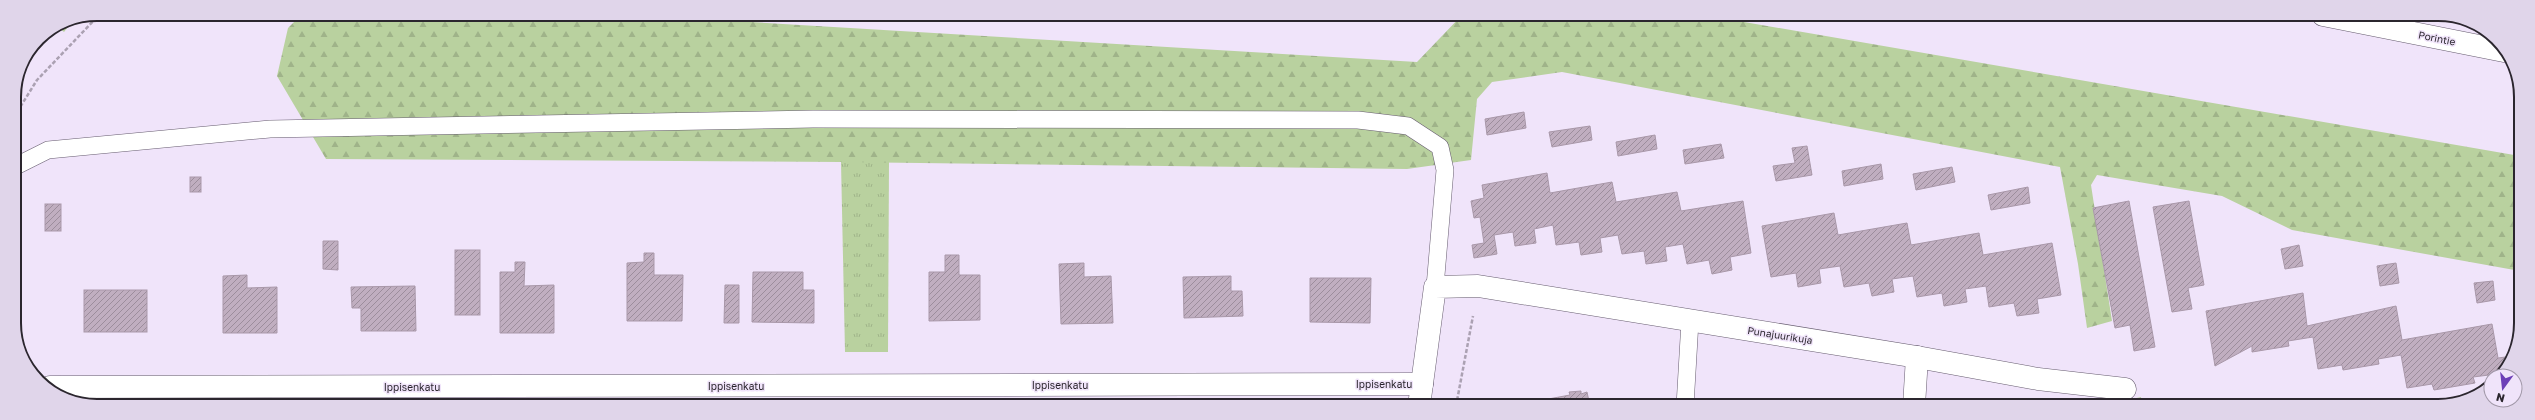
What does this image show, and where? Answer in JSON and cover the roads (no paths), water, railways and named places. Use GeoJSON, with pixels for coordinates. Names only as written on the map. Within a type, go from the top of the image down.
{"type":"FeatureCollection","features":[{"type":"Feature","properties":{"kind":"main road","name":"Porintie"},"geometry":{"type":"LineString","coordinates":[[2353,21],[2497,50]]}},
{"type":"Feature","properties":{"kind":"main road","name":"Punajuurikuja"},"geometry":{"type":"LineString","coordinates":[[1434,287],[1478,286],[1917,357],[2038,379],[2125,390]]}},
{"type":"Feature","properties":{"kind":"main road"},"geometry":{"type":"LineString","coordinates":[[1420,399],[1434,287]]}},
{"type":"Feature","properties":{"kind":"main road"},"geometry":{"type":"LineString","coordinates":[[1914,399],[1917,357]]}},
{"type":"Feature","properties":{"kind":"main road","name":"Ippisenkatu"},"geometry":{"type":"LineString","coordinates":[[58,388],[1422,384]]}},
{"type":"Feature","properties":{"kind":"lane"},"geometry":{"type":"LineString","coordinates":[[21,164],[48,150],[270,129],[813,119],[1358,120],[1408,126],[1440,146],[1445,170],[1434,287]]}},
{"type":"Feature","properties":{"kind":"lane"},"geometry":{"type":"LineString","coordinates":[[1685,399],[1690,321]]}}]}
